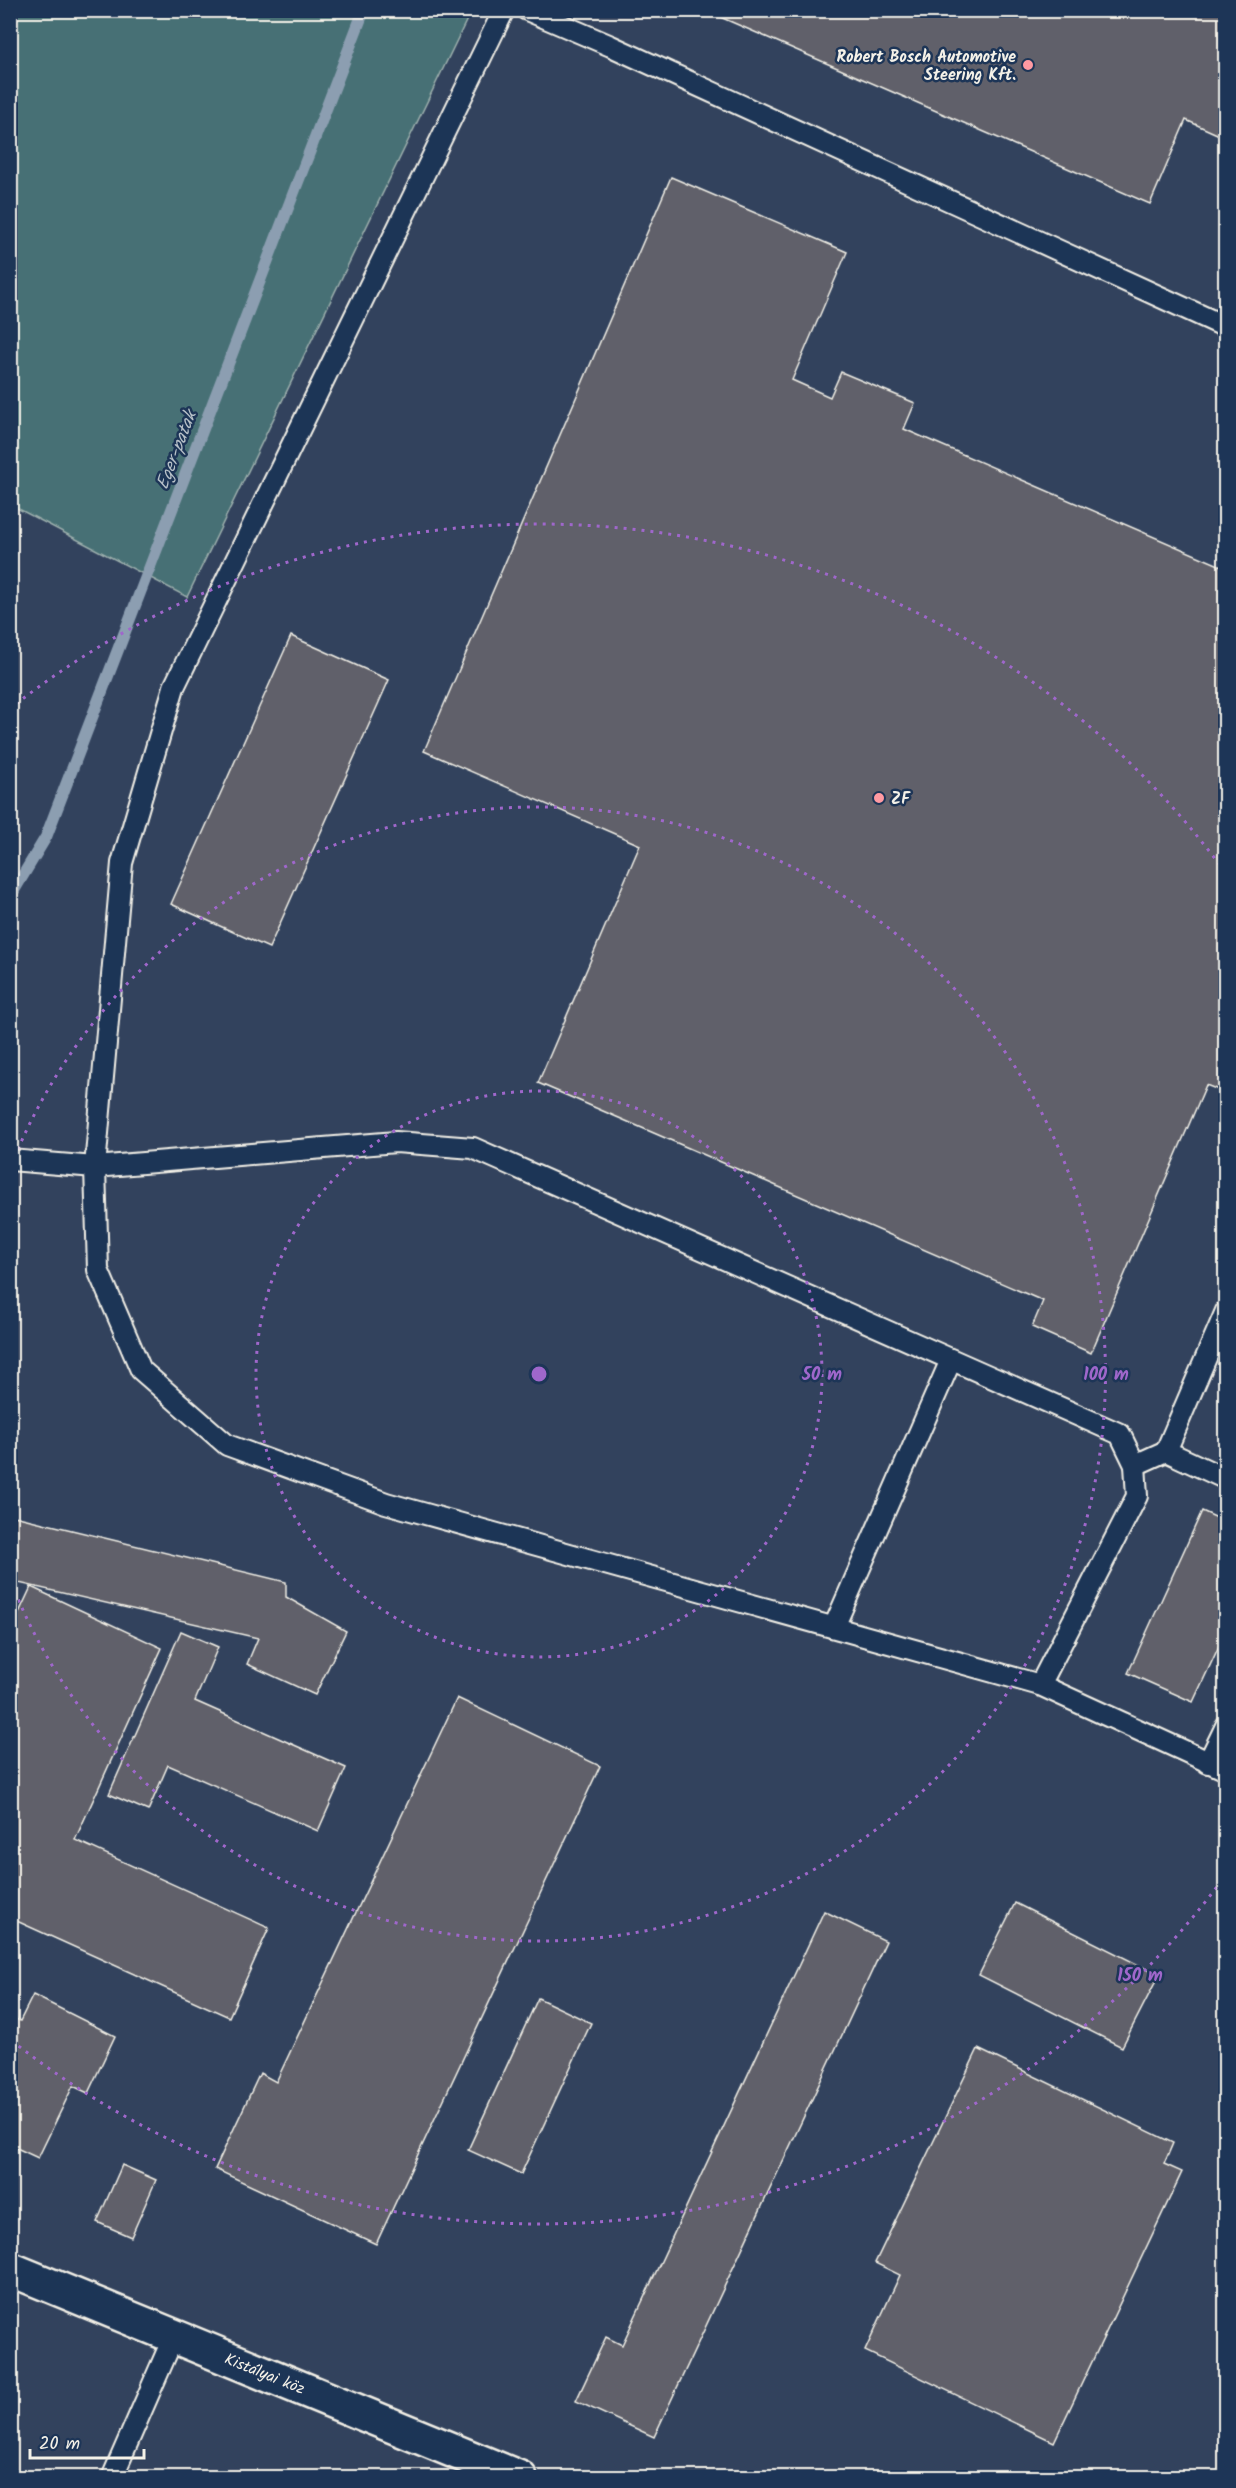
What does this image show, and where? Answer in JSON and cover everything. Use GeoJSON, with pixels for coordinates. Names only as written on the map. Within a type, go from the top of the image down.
{"type":"FeatureCollection","features":[{"type":"Feature","properties":{"kind":"street","name":"Kistályai köz"},"geometry":{"type":"LineString","coordinates":[[10,2269],[520,2478]]}},
{"type":"Feature","properties":{"kind":"lane"},"geometry":{"type":"LineString","coordinates":[[504,10],[174,687],[122,863],[95,1167],[98,1270],[141,1370],[227,1445],[386,1503],[1040,1685],[1217,1767],[1226,1726]]}},
{"type":"Feature","properties":{"kind":"lane"},"geometry":{"type":"LineString","coordinates":[[527,10],[611,46],[1226,327]]}},
{"type":"Feature","properties":{"kind":"lane"},"geometry":{"type":"LineString","coordinates":[[10,1160],[95,1167],[396,1142],[473,1149],[1120,1434],[1135,1465],[1137,1496],[1040,1685]]}},
{"type":"Feature","properties":{"kind":"lane"},"geometry":{"type":"LineString","coordinates":[[1135,1465],[1166,1451],[1226,1311]]}},
{"type":"Feature","properties":{"kind":"lane"},"geometry":{"type":"LineString","coordinates":[[834,1627],[951,1360]]}},
{"type":"Feature","properties":{"kind":"lane"},"geometry":{"type":"LineString","coordinates":[[1166,1451],[1226,1479]]}},
{"type":"Feature","properties":{"kind":"lane"},"geometry":{"type":"LineString","coordinates":[[112,2478],[174,2336]]}},
{"type":"Feature","properties":{"kind":"shaded area"},"geometry":{"type":"Polygon","coordinates":[[[468,11],[1225,11],[1225,2477],[11,2477],[10,504],[468,11]]]}},
{"type":"Feature","properties":{"kind":"green space"},"geometry":{"type":"Polygon","coordinates":[[[10,11],[471,11],[187,597],[11,505],[10,11]]]}},
{"type":"Feature","properties":{"kind":"building","name":"Robert Bosch Automotive Steering Kft."},"geometry":{"type":"Polygon","coordinates":[[[704,10],[1226,10],[1226,138],[1186,120],[1150,204],[704,10]]]}},
{"type":"Feature","properties":{"kind":"building","name":"ZF"},"geometry":{"type":"Polygon","coordinates":[[[671,177],[847,252],[792,380],[830,397],[841,372],[915,403],[904,429],[1226,568],[1226,1093],[1206,1085],[1091,1353],[1032,1327],[1043,1301],[538,1083],[640,845],[424,751],[671,177]]]}},
{"type":"Feature","properties":{"kind":"building"},"geometry":{"type":"Polygon","coordinates":[[[291,636],[389,680],[269,948],[171,904],[291,636]]]}},
{"type":"Feature","properties":{"kind":"building"},"geometry":{"type":"Polygon","coordinates":[[[1202,1511],[1226,1522],[1226,1631],[1193,1702],[1128,1673],[1202,1511]]]}},
{"type":"Feature","properties":{"kind":"building"},"geometry":{"type":"Polygon","coordinates":[[[10,1515],[286,1582],[286,1597],[346,1631],[315,1695],[247,1664],[258,1638],[10,1581],[10,1515]]]}},
{"type":"Feature","properties":{"kind":"building"},"geometry":{"type":"Polygon","coordinates":[[[31,1587],[162,1648],[75,1840],[269,1928],[229,2017],[10,1918],[10,1632],[31,1587]]]}},
{"type":"Feature","properties":{"kind":"building"},"geometry":{"type":"Polygon","coordinates":[[[181,1631],[218,1647],[195,1701],[346,1768],[318,1831],[168,1765],[148,1811],[109,1794],[181,1631]]]}},
{"type":"Feature","properties":{"kind":"building"},"geometry":{"type":"Polygon","coordinates":[[[457,1698],[600,1766],[376,2244],[215,2169],[260,2073],[276,2082],[457,1698]]]}},
{"type":"Feature","properties":{"kind":"building"},"geometry":{"type":"Polygon","coordinates":[[[1015,1903],[1159,1975],[1122,2047],[979,1975],[1015,1903]]]}},
{"type":"Feature","properties":{"kind":"building"},"geometry":{"type":"Polygon","coordinates":[[[824,1911],[886,1941],[654,2437],[576,2401],[606,2337],[622,2345],[824,1911]]]}},
{"type":"Feature","properties":{"kind":"building"},"geometry":{"type":"Polygon","coordinates":[[[33,1995],[115,2036],[88,2093],[73,2086],[38,2158],[10,2145],[10,2016],[20,2021],[33,1995]]]}},
{"type":"Feature","properties":{"kind":"building"},"geometry":{"type":"Polygon","coordinates":[[[538,1998],[591,2023],[521,2174],[468,2150],[538,1998]]]}},
{"type":"Feature","properties":{"kind":"building"},"geometry":{"type":"Polygon","coordinates":[[[978,2049],[1173,2143],[1164,2164],[1182,2172],[1054,2442],[865,2351],[900,2275],[875,2263],[978,2049]]]}},
{"type":"Feature","properties":{"kind":"building"},"geometry":{"type":"Polygon","coordinates":[[[122,2165],[156,2180],[131,2237],[97,2222],[122,2165]]]}},
{"type":"Feature","properties":{"kind":"waterway","name":"Eger-patak"},"geometry":{"type":"LineString","coordinates":[[10,897],[46,837],[364,10]]}},
{"type":"Feature","properties":{"kind":"place","name":"Robert Bosch Automotive Steering Kft."},"geometry":{"type":"Point","coordinates":[1028,65]}},
{"type":"Feature","properties":{"kind":"place","name":"ZF"},"geometry":{"type":"Point","coordinates":[879,798]}}]}
